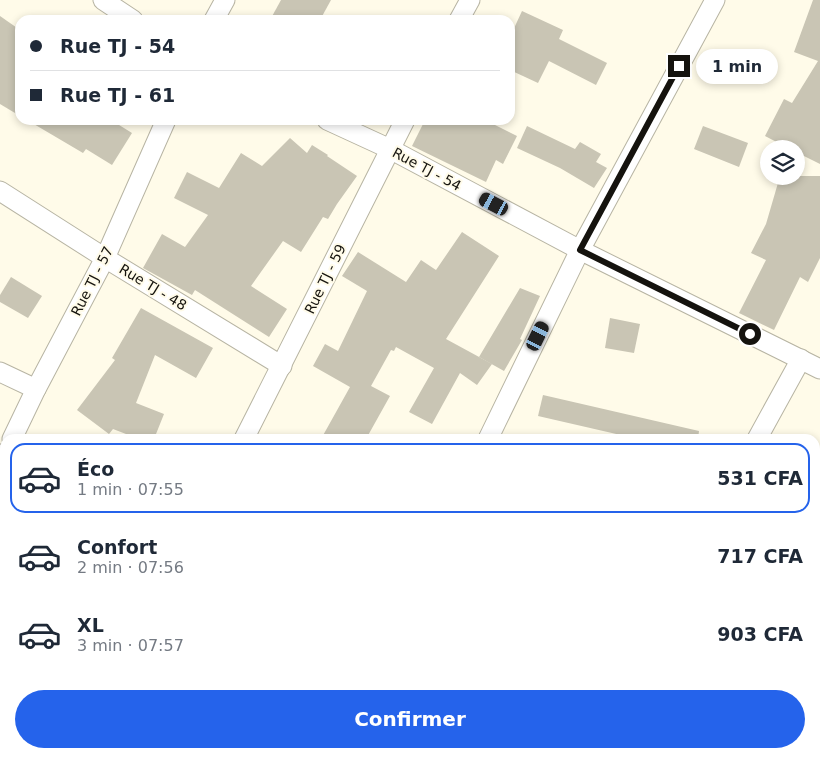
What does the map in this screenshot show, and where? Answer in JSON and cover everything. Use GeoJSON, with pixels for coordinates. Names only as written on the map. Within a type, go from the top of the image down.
{"type":"FeatureCollection","features":[{"type":"Feature","properties":{"kind":"street"},"geometry":{"type":"LineString","coordinates":[[103,0],[126,15]]}},
{"type":"Feature","properties":{"kind":"street"},"geometry":{"type":"LineString","coordinates":[[217,15],[225,0]]}},
{"type":"Feature","properties":{"kind":"street"},"geometry":{"type":"LineString","coordinates":[[462,15],[470,0]]}},
{"type":"Feature","properties":{"kind":"street"},"geometry":{"type":"LineString","coordinates":[[490,434],[580,250],[715,0]]}},
{"type":"Feature","properties":{"kind":"street","name":"Rue TJ - 57"},"geometry":{"type":"LineString","coordinates":[[14,434],[105,258],[164,125]]}},
{"type":"Feature","properties":{"kind":"street","name":"Rue TJ - 54"},"geometry":{"type":"LineString","coordinates":[[338,125],[390,149],[580,250],[820,369]]}},
{"type":"Feature","properties":{"kind":"street","name":"Rue TJ - 59"},"geometry":{"type":"LineString","coordinates":[[247,434],[402,125]]}},
{"type":"Feature","properties":{"kind":"street","name":"Rue TJ - 48"},"geometry":{"type":"LineString","coordinates":[[0,191],[105,258],[282,366]]}},
{"type":"Feature","properties":{"kind":"street"},"geometry":{"type":"LineString","coordinates":[[760,434],[801,359]]}},
{"type":"Feature","properties":{"kind":"street"},"geometry":{"type":"LineString","coordinates":[[0,372],[36,389]]}},
{"type":"Feature","properties":{"kind":"building"},"geometry":{"type":"Polygon","coordinates":[[[281,0],[331,0],[323,15],[273,15],[281,0]]]}},
{"type":"Feature","properties":{"kind":"building"},"geometry":{"type":"Polygon","coordinates":[[[813,0],[820,0],[820,164],[805,156],[805,140],[773,140],[765,136],[784,99],[792,103],[818,61],[794,52],[813,0]]]}},
{"type":"Feature","properties":{"kind":"building"},"geometry":{"type":"Polygon","coordinates":[[[522,11],[563,30],[559,39],[607,63],[596,85],[549,61],[538,83],[515,72],[515,26],[522,11]]]}},
{"type":"Feature","properties":{"kind":"building"},"geometry":{"type":"Polygon","coordinates":[[[0,16],[15,26],[15,113],[0,104],[0,16]]]}},
{"type":"Feature","properties":{"kind":"building"},"geometry":{"type":"Polygon","coordinates":[[[35,125],[119,125],[132,133],[112,165],[86,149],[83,153],[35,125]]]}},
{"type":"Feature","properties":{"kind":"building"},"geometry":{"type":"Polygon","coordinates":[[[422,125],[495,125],[517,136],[503,164],[496,160],[486,182],[412,146],[422,125]]]}},
{"type":"Feature","properties":{"kind":"building"},"geometry":{"type":"Polygon","coordinates":[[[527,126],[575,149],[580,142],[601,154],[596,162],[607,168],[594,188],[560,168],[517,148],[527,126]]]}},
{"type":"Feature","properties":{"kind":"building"},"geometry":{"type":"Polygon","coordinates":[[[703,126],[748,143],[739,167],[694,149],[703,126]]]}},
{"type":"Feature","properties":{"kind":"building"},"geometry":{"type":"Polygon","coordinates":[[[290,138],[307,153],[312,145],[357,176],[328,219],[323,217],[301,252],[283,241],[251,286],[287,309],[269,337],[195,290],[192,295],[143,268],[162,234],[185,247],[208,215],[174,198],[187,172],[219,188],[241,153],[262,166],[290,138]]]}},
{"type":"Feature","properties":{"kind":"building"},"geometry":{"type":"Polygon","coordinates":[[[805,176],[820,176],[820,258],[808,282],[800,277],[774,330],[739,313],[766,260],[751,253],[766,224],[777,185],[805,185],[805,176]]]}},
{"type":"Feature","properties":{"kind":"building"},"geometry":{"type":"Polygon","coordinates":[[[462,232],[499,256],[446,339],[492,364],[477,385],[460,373],[432,424],[409,412],[434,368],[396,347],[394,351],[391,350],[371,386],[390,396],[369,434],[324,434],[350,387],[313,366],[325,344],[338,351],[367,291],[342,276],[358,252],[406,282],[421,260],[436,270],[462,232]]]}},
{"type":"Feature","properties":{"kind":"building"},"geometry":{"type":"Polygon","coordinates":[[[11,277],[42,296],[28,318],[0,302],[0,295],[11,277]]]}},
{"type":"Feature","properties":{"kind":"building"},"geometry":{"type":"Polygon","coordinates":[[[520,288],[540,296],[520,339],[522,340],[504,371],[479,357],[520,288]]]}},
{"type":"Feature","properties":{"kind":"building"},"geometry":{"type":"Polygon","coordinates":[[[141,308],[213,348],[196,378],[155,355],[136,403],[164,414],[156,434],[126,434],[113,429],[109,434],[77,410],[115,360],[112,358],[141,308]]]}},
{"type":"Feature","properties":{"kind":"building"},"geometry":{"type":"Polygon","coordinates":[[[610,318],[640,324],[634,353],[605,348],[610,318]]]}},
{"type":"Feature","properties":{"kind":"building"},"geometry":{"type":"Polygon","coordinates":[[[543,395],[699,431],[699,434],[616,434],[538,416],[543,395]]]}},
{"type":"Feature","properties":{"kind":"route"},"geometry":{"type":"LineString","coordinates":[[679,66],[580,250],[750,334]]}}]}
